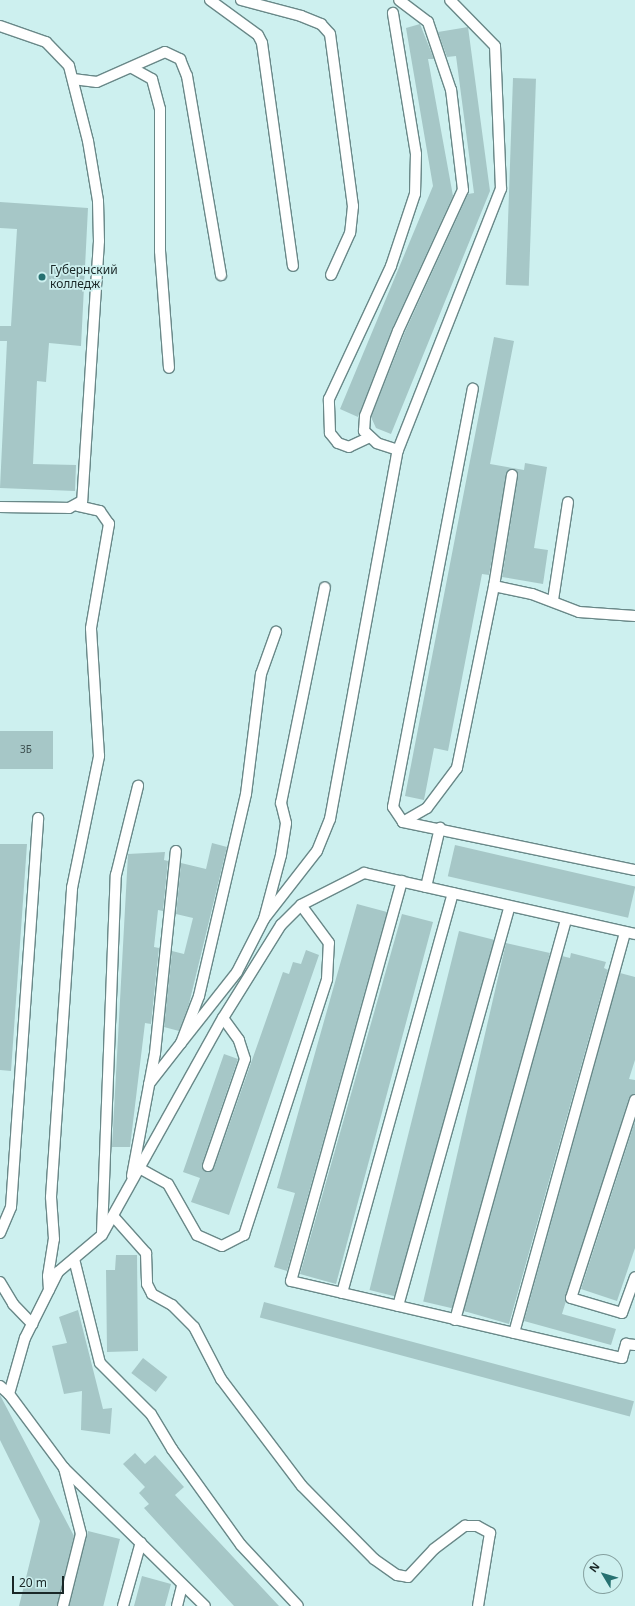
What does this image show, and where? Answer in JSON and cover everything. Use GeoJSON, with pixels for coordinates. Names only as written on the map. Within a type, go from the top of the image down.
{"type":"FeatureCollection","features":[{"type":"Feature","properties":{"kind":"lane"},"geometry":{"type":"LineString","coordinates":[[210,0],[258,35],[262,42],[293,266]]}},
{"type":"Feature","properties":{"kind":"lane"},"geometry":{"type":"LineString","coordinates":[[241,0],[301,16],[321,24],[330,34],[353,206],[350,233],[331,275]]}},
{"type":"Feature","properties":{"kind":"lane"},"geometry":{"type":"LineString","coordinates":[[398,450],[370,437],[364,431],[369,399],[462,190],[450,90],[431,30],[428,22],[399,0]]}},
{"type":"Feature","properties":{"kind":"lane"},"geometry":{"type":"LineString","coordinates":[[264,919],[318,851],[330,819],[398,450],[501,189],[495,46],[450,0]]}},
{"type":"Feature","properties":{"kind":"lane"},"geometry":{"type":"LineString","coordinates":[[370,437],[349,447],[338,443],[330,433],[329,398],[391,266],[415,194],[416,154],[393,13]]}},
{"type":"Feature","properties":{"kind":"lane"},"geometry":{"type":"LineString","coordinates":[[0,26],[46,42],[69,66],[88,141],[98,201],[99,241],[84,492],[78,506]]}},
{"type":"Feature","properties":{"kind":"lane"},"geometry":{"type":"LineString","coordinates":[[73,79],[97,82],[132,68],[165,52],[180,59],[184,67],[221,275]]}},
{"type":"Feature","properties":{"kind":"lane"},"geometry":{"type":"LineString","coordinates":[[132,68],[152,79],[160,109],[160,251],[169,368]]}},
{"type":"Feature","properties":{"kind":"lane"},"geometry":{"type":"LineString","coordinates":[[473,388],[392,807],[403,822],[440,828],[635,870]]}},
{"type":"Feature","properties":{"kind":"lane"},"geometry":{"type":"LineString","coordinates":[[403,822],[427,808],[457,768],[494,586],[512,475]]}},
{"type":"Feature","properties":{"kind":"lane"},"geometry":{"type":"LineString","coordinates":[[553,600],[568,502]]}},
{"type":"Feature","properties":{"kind":"lane"},"geometry":{"type":"LineString","coordinates":[[0,507],[78,506],[100,511],[109,524],[91,628],[99,756],[72,888],[51,1197],[54,1239],[48,1276],[49,1290]]}},
{"type":"Feature","properties":{"kind":"lane"},"geometry":{"type":"LineString","coordinates":[[494,586],[553,600],[579,612],[635,616]]}},
{"type":"Feature","properties":{"kind":"lane"},"geometry":{"type":"LineString","coordinates":[[149,1084],[243,961],[264,919],[281,855],[286,823],[281,803],[324,587]]}},
{"type":"Feature","properties":{"kind":"lane"},"geometry":{"type":"LineString","coordinates":[[181,1043],[199,996],[246,794],[255,705],[276,632]]}},
{"type":"Feature","properties":{"kind":"lane"},"geometry":{"type":"LineString","coordinates":[[102,1235],[116,874],[138,786]]}},
{"type":"Feature","properties":{"kind":"lane"},"geometry":{"type":"LineString","coordinates":[[0,1232],[11,1206],[38,818]]}},
{"type":"Feature","properties":{"kind":"lane"},"geometry":{"type":"LineString","coordinates":[[426,887],[440,828]]}},
{"type":"Feature","properties":{"kind":"lane"},"geometry":{"type":"LineString","coordinates":[[131,1182],[149,1084],[176,851]]}},
{"type":"Feature","properties":{"kind":"lane"},"geometry":{"type":"LineString","coordinates":[[9,1394],[32,1324],[58,1272],[102,1235],[224,1018],[281,925],[301,905],[364,873],[630,933],[514,1333]]}},
{"type":"Feature","properties":{"kind":"lane"},"geometry":{"type":"LineString","coordinates":[[402,882],[290,1281],[622,1358],[626,1344],[635,1345]]}},
{"type":"Feature","properties":{"kind":"lane"},"geometry":{"type":"LineString","coordinates":[[342,1293],[452,893]]}},
{"type":"Feature","properties":{"kind":"lane"},"geometry":{"type":"LineString","coordinates":[[139,1168],[168,1184],[197,1235],[222,1246],[244,1235],[326,979],[329,943],[301,905]]}},
{"type":"Feature","properties":{"kind":"lane"},"geometry":{"type":"LineString","coordinates":[[398,1306],[510,906]]}},
{"type":"Feature","properties":{"kind":"lane"},"geometry":{"type":"LineString","coordinates":[[455,1320],[566,919]]}},
{"type":"Feature","properties":{"kind":"lane"},"geometry":{"type":"LineString","coordinates":[[243,961],[243,988]]}},
{"type":"Feature","properties":{"kind":"lane"},"geometry":{"type":"LineString","coordinates":[[208,1166],[245,1059],[239,1040],[224,1018]]}},
{"type":"Feature","properties":{"kind":"lane"},"geometry":{"type":"LineString","coordinates":[[635,1100],[572,1298],[622,1313],[635,1276]]}},
{"type":"Feature","properties":{"kind":"lane"},"geometry":{"type":"LineString","coordinates":[[113,1216],[146,1253],[145,1272],[152,1294],[172,1305],[194,1327],[221,1378],[302,1486],[374,1559],[397,1575],[408,1577],[434,1549],[465,1526],[476,1526],[490,1533],[478,1606]]}},
{"type":"Feature","properties":{"kind":"lane"},"geometry":{"type":"LineString","coordinates":[[74,1259],[100,1363],[151,1414],[172,1449],[241,1545],[298,1606]]}},
{"type":"Feature","properties":{"kind":"lane"},"geometry":{"type":"LineString","coordinates":[[0,1282],[13,1304],[32,1324]]}},
{"type":"Feature","properties":{"kind":"lane"},"geometry":{"type":"LineString","coordinates":[[0,1386],[9,1394],[64,1468],[141,1542],[182,1586],[205,1606]]}},
{"type":"Feature","properties":{"kind":"lane"},"geometry":{"type":"LineString","coordinates":[[63,1606],[81,1534],[64,1468]]}},
{"type":"Feature","properties":{"kind":"lane"},"geometry":{"type":"LineString","coordinates":[[124,1606],[141,1542]]}},
{"type":"Feature","properties":{"kind":"lane"},"geometry":{"type":"LineString","coordinates":[[176,1606],[182,1586]]}},
{"type":"Feature","properties":{"kind":"building"},"geometry":{"type":"Polygon","coordinates":[[[420,24],[434,59],[428,59],[453,196],[392,329],[358,417],[340,409],[433,186],[406,28],[420,24]]]}},
{"type":"Feature","properties":{"kind":"building"},"geometry":{"type":"Polygon","coordinates":[[[468,27],[490,191],[391,434],[376,428],[371,417],[404,334],[468,194],[474,193],[456,56],[447,57],[438,32],[468,27]]]}},
{"type":"Feature","properties":{"kind":"building"},"geometry":{"type":"Polygon","coordinates":[[[513,78],[536,79],[529,286],[506,285],[513,78]]]}},
{"type":"Feature","properties":{"kind":"building"},"geometry":{"type":"Polygon","coordinates":[[[0,202],[88,208],[81,346],[49,343],[46,382],[37,381],[33,464],[76,465],[75,491],[0,488],[7,341],[0,341],[0,326],[11,326],[17,229],[0,228],[0,202]]]}},
{"type":"Feature","properties":{"kind":"building"},"geometry":{"type":"Polygon","coordinates":[[[494,337],[514,341],[490,464],[524,470],[525,463],[547,467],[534,548],[548,550],[543,584],[502,577],[518,476],[516,470],[509,469],[489,575],[482,574],[448,751],[434,748],[424,800],[405,796],[494,337]]]}},
{"type":"Feature","properties":{"kind":"building"},"geometry":{"type":"Polygon","coordinates":[[[0,731],[53,731],[53,769],[0,769],[0,731]]]}},
{"type":"Feature","properties":{"kind":"building"},"geometry":{"type":"Polygon","coordinates":[[[212,843],[227,847],[189,1004],[179,1031],[164,1027],[172,951],[184,954],[193,918],[176,914],[181,863],[206,869],[212,843]]]}},
{"type":"Feature","properties":{"kind":"building"},"geometry":{"type":"Polygon","coordinates":[[[0,844],[27,844],[11,1071],[0,1070],[0,844]]]}},
{"type":"Feature","properties":{"kind":"building"},"geometry":{"type":"Polygon","coordinates":[[[455,845],[635,887],[628,918],[448,876],[455,845]]]}},
{"type":"Feature","properties":{"kind":"building"},"geometry":{"type":"Polygon","coordinates":[[[165,852],[164,860],[168,861],[163,911],[158,910],[154,947],[159,948],[151,1024],[145,1023],[130,1147],[112,1147],[128,854],[165,852]]]}},
{"type":"Feature","properties":{"kind":"building"},"geometry":{"type":"Polygon","coordinates":[[[357,904],[387,912],[287,1271],[274,1267],[295,1193],[277,1188],[357,904]]]}},
{"type":"Feature","properties":{"kind":"building"},"geometry":{"type":"Polygon","coordinates":[[[402,914],[433,922],[336,1284],[300,1274],[402,914]]]}},
{"type":"Feature","properties":{"kind":"building"},"geometry":{"type":"Polygon","coordinates":[[[459,931],[494,940],[404,1299],[369,1290],[459,931]]]}},
{"type":"Feature","properties":{"kind":"building"},"geometry":{"type":"Polygon","coordinates":[[[506,943],[550,953],[467,1312],[423,1302],[506,943]]]}},
{"type":"Feature","properties":{"kind":"building"},"geometry":{"type":"Polygon","coordinates":[[[306,950],[319,955],[229,1215],[191,1202],[200,1178],[183,1172],[224,1054],[238,1059],[202,1164],[206,1172],[214,1168],[283,972],[289,974],[293,962],[301,964],[306,950]]]}},
{"type":"Feature","properties":{"kind":"building"},"geometry":{"type":"Polygon","coordinates":[[[571,953],[606,962],[604,968],[608,970],[509,1324],[464,1311],[562,956],[570,958],[571,953]]]}},
{"type":"Feature","properties":{"kind":"building"},"geometry":{"type":"Polygon","coordinates":[[[620,973],[635,977],[635,1060],[629,1079],[635,1080],[635,1094],[629,1098],[562,1314],[616,1329],[611,1345],[524,1321],[620,973]]]}},
{"type":"Feature","properties":{"kind":"building"},"geometry":{"type":"Polygon","coordinates":[[[635,1121],[635,1248],[617,1301],[581,1289],[635,1121]]]}},
{"type":"Feature","properties":{"kind":"building"},"geometry":{"type":"Polygon","coordinates":[[[116,1255],[137,1255],[138,1351],[107,1352],[106,1270],[115,1270],[116,1255]]]}},
{"type":"Feature","properties":{"kind":"building"},"geometry":{"type":"Polygon","coordinates":[[[264,1302],[634,1401],[630,1417],[260,1317],[264,1302]]]}},
{"type":"Feature","properties":{"kind":"building"},"geometry":{"type":"Polygon","coordinates":[[[78,1310],[103,1409],[112,1408],[110,1434],[81,1430],[82,1391],[64,1394],[52,1346],[67,1343],[59,1317],[78,1310]]]}},
{"type":"Feature","properties":{"kind":"building"},"geometry":{"type":"Polygon","coordinates":[[[143,1358],[167,1377],[156,1392],[131,1373],[143,1358]]]}},
{"type":"Feature","properties":{"kind":"building"},"geometry":{"type":"Polygon","coordinates":[[[0,1395],[74,1536],[57,1606],[19,1606],[40,1521],[0,1440],[0,1395]]]}},
{"type":"Feature","properties":{"kind":"building"},"geometry":{"type":"Polygon","coordinates":[[[135,1453],[145,1464],[155,1455],[184,1487],[175,1495],[279,1606],[234,1606],[144,1508],[149,1504],[139,1493],[145,1487],[123,1464],[135,1453]]]}},
{"type":"Feature","properties":{"kind":"building"},"geometry":{"type":"Polygon","coordinates":[[[88,1531],[120,1539],[103,1606],[69,1606],[88,1531]]]}},
{"type":"Feature","properties":{"kind":"building"},"geometry":{"type":"Polygon","coordinates":[[[142,1576],[171,1584],[165,1606],[134,1606],[142,1576]]]}},
{"type":"Feature","properties":{"kind":"place","name":"Губернский колледж"},"geometry":{"type":"Point","coordinates":[42,277]}}]}
